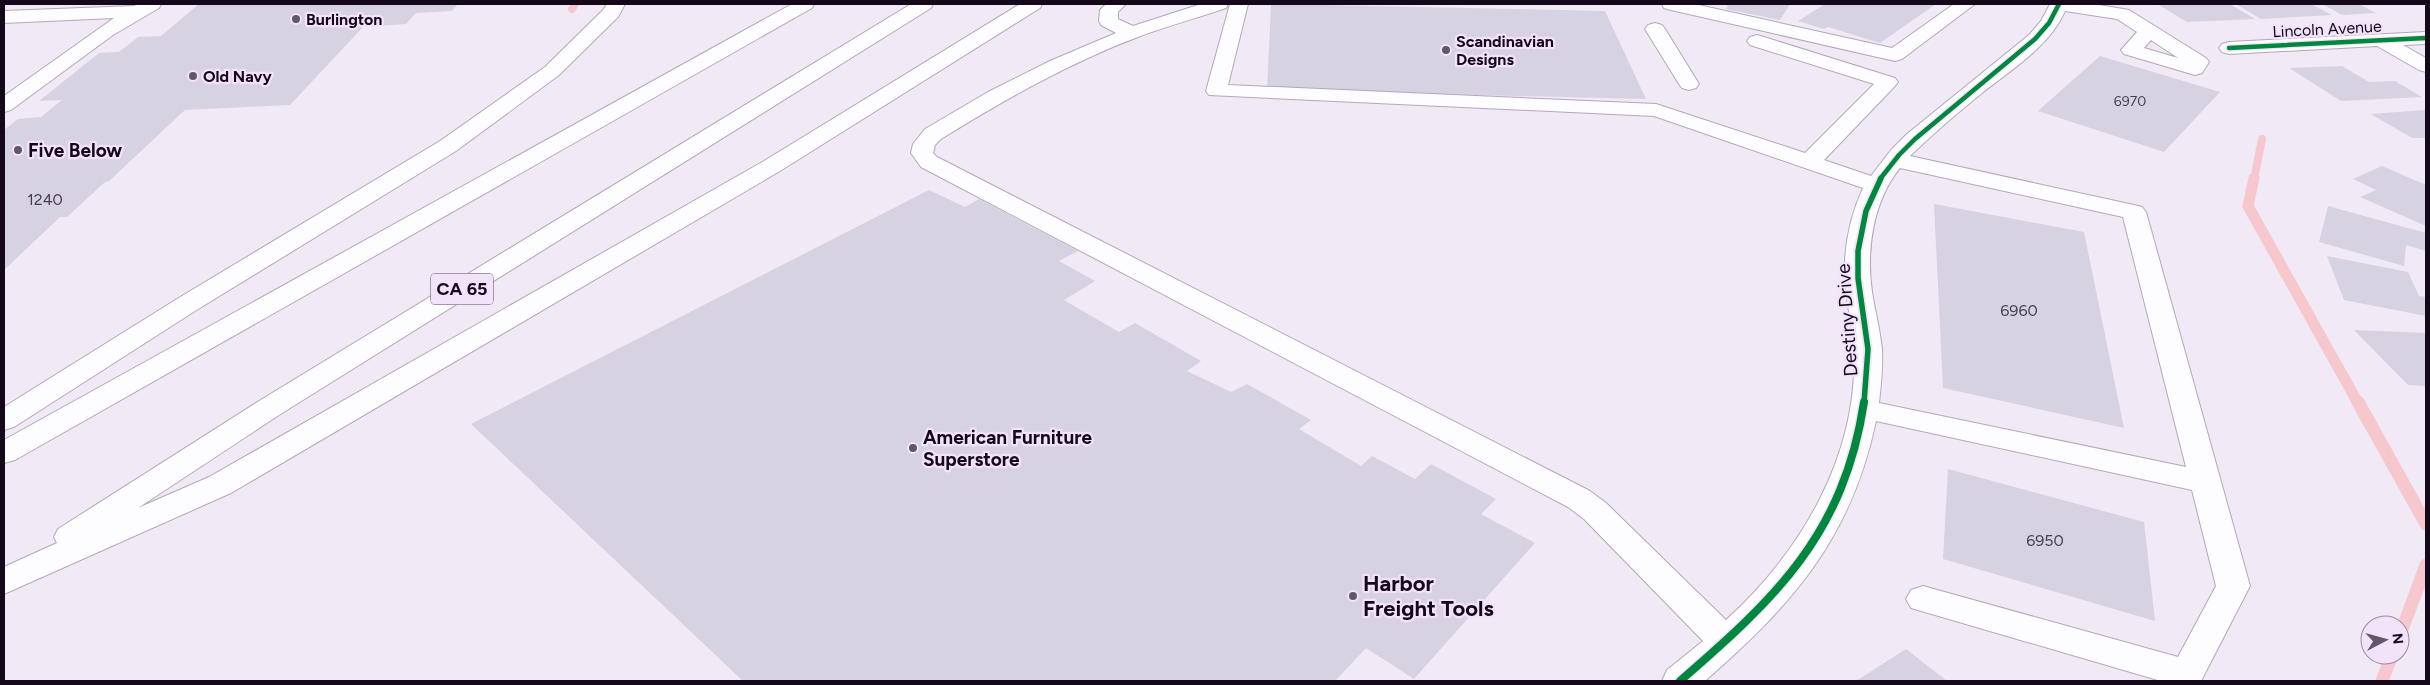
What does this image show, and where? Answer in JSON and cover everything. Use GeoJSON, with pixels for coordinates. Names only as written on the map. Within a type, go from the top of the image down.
{"type":"FeatureCollection","features":[{"type":"Feature","properties":{"kind":"main road"},"geometry":{"type":"LineString","coordinates":[[4,420],[186,305],[448,146],[552,71],[611,14],[616,4]]}},
{"type":"Feature","properties":{"kind":"main road"},"geometry":{"type":"LineString","coordinates":[[4,453],[805,4]]}},
{"type":"Feature","properties":{"kind":"main road","name":"CA 65"},"geometry":{"type":"LineString","coordinates":[[4,580],[269,408],[924,4]]}},
{"type":"Feature","properties":{"kind":"main road"},"geometry":{"type":"LineString","coordinates":[[920,75],[984,18],[1004,4]]}},
{"type":"Feature","properties":{"kind":"main road"},"geometry":{"type":"LineString","coordinates":[[4,580],[220,485],[772,166],[1032,4]]}},
{"type":"Feature","properties":{"kind":"main road"},"geometry":{"type":"LineString","coordinates":[[1117,4],[1109,10],[1108,21],[1131,33]]}},
{"type":"Feature","properties":{"kind":"main road"},"geometry":{"type":"LineString","coordinates":[[1219,4],[1131,33],[1057,65],[995,96],[933,134],[924,144],[922,153],[929,162],[1579,499],[1596,511],[1726,642]]}},
{"type":"Feature","properties":{"kind":"main road"},"geometry":{"type":"LineString","coordinates":[[1239,4],[1216,91],[1656,110],[1808,164],[1876,185]]}},
{"type":"Feature","properties":{"kind":"main road"},"geometry":{"type":"LineString","coordinates":[[1671,4],[1895,56],[1966,4]]}},
{"type":"Feature","properties":{"kind":"main road"},"geometry":{"type":"LineString","coordinates":[[2059,4],[2122,14],[2149,31]]}},
{"type":"Feature","properties":{"kind":"main road","name":"Destiny Drive"},"geometry":{"type":"LineString","coordinates":[[1680,681],[1726,642],[1772,597],[1806,553],[1838,494],[1858,443],[1864,409],[1868,355],[1858,288],[1857,249],[1876,185],[1895,160],[1942,116],[2030,45],[2048,26],[2059,4]]}},
{"type":"Feature","properties":{"kind":"main road"},"geometry":{"type":"LineString","coordinates":[[4,17],[144,8]]}},
{"type":"Feature","properties":{"kind":"main road"},"geometry":{"type":"LineString","coordinates":[[4,106],[80,48],[144,8]]}},
{"type":"Feature","properties":{"kind":"main road"},"geometry":{"type":"LineString","coordinates":[[1655,29],[1689,84]]}},
{"type":"Feature","properties":{"kind":"main road","name":"Lincoln Avenue"},"geometry":{"type":"LineString","coordinates":[[2229,48],[2426,38]]}},
{"type":"Feature","properties":{"kind":"main road"},"geometry":{"type":"LineString","coordinates":[[1748,39],[1888,82],[1808,164]]}},
{"type":"Feature","properties":{"kind":"main road"},"geometry":{"type":"LineString","coordinates":[[2380,40],[2426,66]]}},
{"type":"Feature","properties":{"kind":"main road"},"geometry":{"type":"LineString","coordinates":[[1895,160],[2134,212],[2233,586],[2183,678],[1923,599]]}},
{"type":"Feature","properties":{"kind":"main road"},"geometry":{"type":"LineString","coordinates":[[1864,409],[2205,482]]}},
{"type":"Feature","properties":{"kind":"building"},"geometry":{"type":"Polygon","coordinates":[[[199,4],[458,4],[452,11],[416,13],[406,24],[363,27],[290,105],[185,110],[109,181],[105,182],[67,217],[60,217],[4,270],[4,130],[18,119],[41,117],[62,100],[39,101],[99,53],[119,52],[138,37],[161,36],[199,4]]]}},
{"type":"Feature","properties":{"kind":"building","name":"Scandinavian Designs"},"geometry":{"type":"Polygon","coordinates":[[[1271,4],[1605,11],[1646,99],[1267,90],[1271,4]]]}},
{"type":"Feature","properties":{"kind":"building"},"geometry":{"type":"Polygon","coordinates":[[[1722,4],[1790,4],[1780,20],[1726,9],[1728,6],[1722,4]]]}},
{"type":"Feature","properties":{"kind":"building"},"geometry":{"type":"Polygon","coordinates":[[[1825,4],[1936,4],[1880,43],[1828,27],[1824,29],[1798,21],[1825,4]]]}},
{"type":"Feature","properties":{"kind":"building"},"geometry":{"type":"Polygon","coordinates":[[[2157,4],[2230,4],[2255,19],[2187,22],[2157,4]]]}},
{"type":"Feature","properties":{"kind":"building"},"geometry":{"type":"Polygon","coordinates":[[[2236,4],[2311,4],[2332,15],[2261,19],[2236,4]]]}},
{"type":"Feature","properties":{"kind":"building"},"geometry":{"type":"Polygon","coordinates":[[[2322,4],[2359,4],[2376,13],[2342,15],[2322,4]]]}},
{"type":"Feature","properties":{"kind":"building"},"geometry":{"type":"Polygon","coordinates":[[[2100,56],[2220,92],[2164,152],[2038,111],[2100,56]]]}},
{"type":"Feature","properties":{"kind":"building"},"geometry":{"type":"Polygon","coordinates":[[[2342,66],[2369,82],[2395,81],[2422,97],[2341,101],[2289,68],[2342,66]]]}},
{"type":"Feature","properties":{"kind":"building"},"geometry":{"type":"Polygon","coordinates":[[[2426,110],[2426,138],[2412,138],[2371,114],[2426,110]]]}},
{"type":"Feature","properties":{"kind":"building"},"geometry":{"type":"Polygon","coordinates":[[[2382,166],[2426,185],[2426,226],[2360,197],[2376,190],[2353,179],[2382,166]]]}},
{"type":"Feature","properties":{"kind":"building","name":"American Furniture Superstore"},"geometry":{"type":"Polygon","coordinates":[[[929,190],[965,207],[979,199],[1078,251],[1059,261],[1095,281],[1064,300],[1119,332],[1135,323],[1201,361],[1187,371],[1231,392],[1247,384],[1311,420],[1299,429],[1361,466],[1372,456],[1415,479],[1431,464],[1496,499],[1481,514],[1535,543],[1414,679],[1366,648],[1335,681],[743,681],[471,424],[929,190]]]}},
{"type":"Feature","properties":{"kind":"building"},"geometry":{"type":"Polygon","coordinates":[[[1934,204],[2084,232],[2124,428],[1943,388],[1934,204]]]}},
{"type":"Feature","properties":{"kind":"building"},"geometry":{"type":"Polygon","coordinates":[[[2328,206],[2426,233],[2426,251],[2406,245],[2404,266],[2319,242],[2328,206]]]}},
{"type":"Feature","properties":{"kind":"building"},"geometry":{"type":"Polygon","coordinates":[[[2327,256],[2408,272],[2419,296],[2426,297],[2426,316],[2344,300],[2327,256]]]}},
{"type":"Feature","properties":{"kind":"building"},"geometry":{"type":"Polygon","coordinates":[[[2354,330],[2426,333],[2426,386],[2408,385],[2354,330]]]}},
{"type":"Feature","properties":{"kind":"building"},"geometry":{"type":"Polygon","coordinates":[[[1948,469],[2144,522],[2155,621],[1943,559],[1948,469]]]}},
{"type":"Feature","properties":{"kind":"building"},"geometry":{"type":"Polygon","coordinates":[[[1906,649],[1947,681],[1856,681],[1906,649]]]}},
{"type":"Feature","properties":{"kind":"waterway"},"geometry":{"type":"LineString","coordinates":[[572,9],[575,4]]}},
{"type":"Feature","properties":{"kind":"waterway"},"geometry":{"type":"LineString","coordinates":[[2254,179],[2262,139]]}},
{"type":"Feature","properties":{"kind":"waterway"},"geometry":{"type":"LineString","coordinates":[[2254,178],[2248,206],[2358,403]]}},
{"type":"Feature","properties":{"kind":"waterway"},"geometry":{"type":"LineString","coordinates":[[2358,402],[2426,524]]}},
{"type":"Feature","properties":{"kind":"waterway"},"geometry":{"type":"LineString","coordinates":[[2407,615],[2426,565]]}},
{"type":"Feature","properties":{"kind":"waterway"},"geometry":{"type":"LineString","coordinates":[[2382,681],[2388,665]]}},
{"type":"Feature","properties":{"kind":"cycle path"},"geometry":{"type":"LineString","coordinates":[[1680,681],[1750,619],[1793,572],[1812,545],[1842,486],[1853,454],[1866,390],[1868,349],[1857,265],[1862,224],[1876,186],[1885,171],[1915,139],[2035,39],[2049,23],[2059,4]]}},
{"type":"Feature","properties":{"kind":"cycle path"},"geometry":{"type":"LineString","coordinates":[[2229,48],[2426,38]]}},
{"type":"Feature","properties":{"kind":"place","name":"Burlington"},"geometry":{"type":"Point","coordinates":[296,19]}},
{"type":"Feature","properties":{"kind":"place","name":"Scandinavian Designs"},"geometry":{"type":"Point","coordinates":[1446,50]}},
{"type":"Feature","properties":{"kind":"place","name":"Old Navy"},"geometry":{"type":"Point","coordinates":[193,76]}},
{"type":"Feature","properties":{"kind":"place","name":"Five Below"},"geometry":{"type":"Point","coordinates":[18,150]}},
{"type":"Feature","properties":{"kind":"place","name":"American Furniture Superstore"},"geometry":{"type":"Point","coordinates":[913,448]}},
{"type":"Feature","properties":{"kind":"place","name":"Harbor Freight Tools"},"geometry":{"type":"Point","coordinates":[1353,596]}}]}
